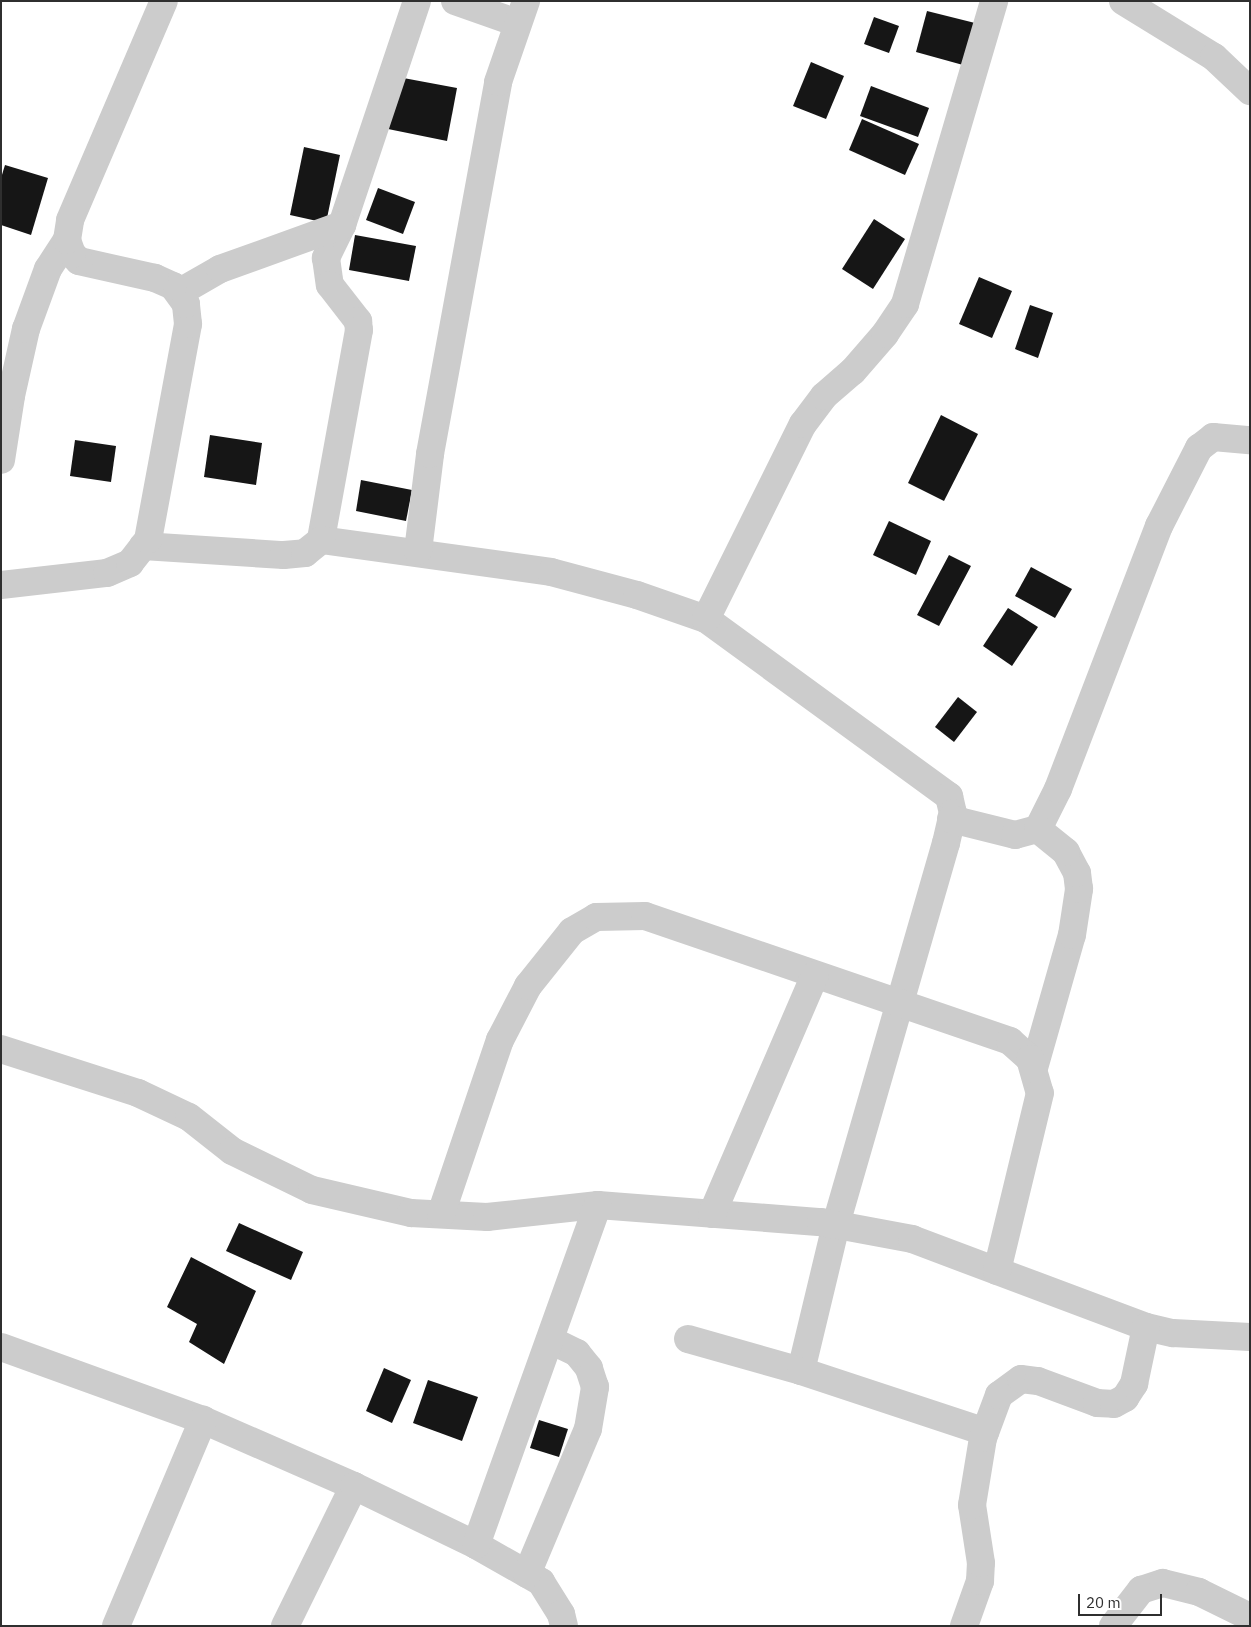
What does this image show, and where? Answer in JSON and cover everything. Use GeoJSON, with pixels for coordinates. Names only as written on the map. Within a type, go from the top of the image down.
{"type":"FeatureCollection","features":[{"type":"Feature","properties":{"kind":"street"},"geometry":{"type":"LineString","coordinates":[[1,460],[10,396],[26,329],[48,269],[67,240],[70,220],[164,1]]}},
{"type":"Feature","properties":{"kind":"street"},"geometry":{"type":"LineString","coordinates":[[143,546],[284,556],[305,553],[321,540],[359,330],[358,320],[337,296],[327,273],[326,258],[342,226],[417,1]]}},
{"type":"Feature","properties":{"kind":"street"},"geometry":{"type":"LineString","coordinates":[[418,551],[430,454],[498,82],[521,12],[455,1]]}},
{"type":"Feature","properties":{"kind":"street"},"geometry":{"type":"LineString","coordinates":[[706,619],[804,424],[824,396],[853,371],[886,334],[905,304],[994,1]]}},
{"type":"Feature","properties":{"kind":"street"},"geometry":{"type":"LineString","coordinates":[[1123,1],[1214,57],[1250,91]]}},
{"type":"Feature","properties":{"kind":"street"},"geometry":{"type":"LineString","coordinates":[[180,292],[220,269],[342,226]]}},
{"type":"Feature","properties":{"kind":"street"},"geometry":{"type":"LineString","coordinates":[[1,585],[107,573],[130,563],[148,540],[188,324],[186,304],[180,292],[155,278],[79,261],[72,254],[67,240]]}},
{"type":"Feature","properties":{"kind":"street"},"geometry":{"type":"LineString","coordinates":[[951,819],[1015,835],[1038,829],[1058,788],[1159,526],[1199,448],[1213,437],[1250,440]]}},
{"type":"Feature","properties":{"kind":"street"},"geometry":{"type":"LineString","coordinates":[[321,540],[418,551],[551,572],[637,595],[706,619],[937,784],[949,796],[951,819],[836,1225],[801,1371]]}},
{"type":"Feature","properties":{"kind":"street"},"geometry":{"type":"LineString","coordinates":[[1034,1068],[1072,935],[1079,889],[1077,872],[1066,852],[1038,829]]}},
{"type":"Feature","properties":{"kind":"street"},"geometry":{"type":"LineString","coordinates":[[441,1214],[500,1040],[528,986],[572,931],[596,917],[646,916],[1010,1041],[1034,1068],[1040,1092],[997,1271]]}},
{"type":"Feature","properties":{"kind":"street"},"geometry":{"type":"LineString","coordinates":[[712,1214],[815,974]]}},
{"type":"Feature","properties":{"kind":"street"},"geometry":{"type":"LineString","coordinates":[[1,1049],[138,1093],[189,1116],[232,1151],[312,1190],[411,1213],[487,1217],[598,1205],[836,1225],[912,1240],[1146,1327],[1173,1333],[1250,1337]]}},
{"type":"Feature","properties":{"kind":"street"},"geometry":{"type":"LineString","coordinates":[[476,1545],[598,1205]]}},
{"type":"Feature","properties":{"kind":"street"},"geometry":{"type":"LineString","coordinates":[[964,1626],[980,1581],[981,1563],[972,1505],[985,1432],[999,1395],[1021,1379],[1038,1381],[1098,1403],[1114,1404],[1125,1398],[1134,1384],[1146,1327]]}},
{"type":"Feature","properties":{"kind":"street"},"geometry":{"type":"LineString","coordinates":[[688,1339],[801,1371],[985,1432]]}},
{"type":"Feature","properties":{"kind":"street"},"geometry":{"type":"LineString","coordinates":[[527,1574],[588,1429],[595,1387],[589,1368],[577,1353],[550,1340]]}},
{"type":"Feature","properties":{"kind":"street"},"geometry":{"type":"LineString","coordinates":[[1,1347],[203,1420],[354,1486],[476,1545],[541,1582],[561,1614],[564,1626]]}},
{"type":"Feature","properties":{"kind":"street"},"geometry":{"type":"LineString","coordinates":[[116,1626],[203,1420]]}},
{"type":"Feature","properties":{"kind":"street"},"geometry":{"type":"LineString","coordinates":[[285,1626],[354,1486]]}},
{"type":"Feature","properties":{"kind":"street"},"geometry":{"type":"LineString","coordinates":[[1113,1626],[1141,1590],[1164,1584],[1199,1592],[1250,1617]]}},
{"type":"Feature","properties":{"kind":"building"},"geometry":{"type":"Polygon","coordinates":[[[927,11],[975,23],[963,65],[916,52],[927,11]]]}},
{"type":"Feature","properties":{"kind":"building"},"geometry":{"type":"Polygon","coordinates":[[[874,17],[899,26],[889,53],[864,44],[874,17]]]}},
{"type":"Feature","properties":{"kind":"building"},"geometry":{"type":"Polygon","coordinates":[[[811,62],[844,76],[826,119],[793,106],[811,62]]]}},
{"type":"Feature","properties":{"kind":"building"},"geometry":{"type":"Polygon","coordinates":[[[398,77],[457,88],[447,141],[388,129],[398,77]]]}},
{"type":"Feature","properties":{"kind":"building"},"geometry":{"type":"Polygon","coordinates":[[[871,86],[929,108],[918,137],[860,116],[871,86]]]}},
{"type":"Feature","properties":{"kind":"building"},"geometry":{"type":"Polygon","coordinates":[[[862,119],[919,144],[905,175],[849,150],[862,119]]]}},
{"type":"Feature","properties":{"kind":"building"},"geometry":{"type":"Polygon","coordinates":[[[304,147],[340,155],[326,223],[290,215],[304,147]]]}},
{"type":"Feature","properties":{"kind":"building"},"geometry":{"type":"Polygon","coordinates":[[[5,165],[48,178],[31,235],[1,225],[1,178],[5,165]]]}},
{"type":"Feature","properties":{"kind":"building"},"geometry":{"type":"Polygon","coordinates":[[[378,188],[415,202],[403,234],[366,220],[378,188]]]}},
{"type":"Feature","properties":{"kind":"building"},"geometry":{"type":"Polygon","coordinates":[[[874,219],[905,239],[873,289],[842,269],[874,219]]]}},
{"type":"Feature","properties":{"kind":"building"},"geometry":{"type":"Polygon","coordinates":[[[355,235],[416,246],[409,281],[349,270],[355,235]]]}},
{"type":"Feature","properties":{"kind":"building"},"geometry":{"type":"Polygon","coordinates":[[[979,277],[1012,291],[992,338],[959,324],[979,277]]]}},
{"type":"Feature","properties":{"kind":"building"},"geometry":{"type":"Polygon","coordinates":[[[1030,305],[1053,313],[1038,358],[1015,349],[1030,305]]]}},
{"type":"Feature","properties":{"kind":"building"},"geometry":{"type":"Polygon","coordinates":[[[941,415],[978,434],[944,501],[908,483],[941,415]]]}},
{"type":"Feature","properties":{"kind":"building"},"geometry":{"type":"Polygon","coordinates":[[[210,435],[262,443],[256,485],[204,477],[210,435]]]}},
{"type":"Feature","properties":{"kind":"building"},"geometry":{"type":"Polygon","coordinates":[[[75,440],[116,446],[111,482],[70,476],[75,440]]]}},
{"type":"Feature","properties":{"kind":"building"},"geometry":{"type":"Polygon","coordinates":[[[361,480],[412,490],[406,521],[356,511],[361,480]]]}},
{"type":"Feature","properties":{"kind":"building"},"geometry":{"type":"Polygon","coordinates":[[[889,521],[931,541],[916,575],[873,555],[889,521]]]}},
{"type":"Feature","properties":{"kind":"building"},"geometry":{"type":"Polygon","coordinates":[[[949,555],[971,566],[939,626],[917,615],[949,555]]]}},
{"type":"Feature","properties":{"kind":"building"},"geometry":{"type":"Polygon","coordinates":[[[1031,567],[1072,589],[1055,618],[1015,596],[1031,567]]]}},
{"type":"Feature","properties":{"kind":"building"},"geometry":{"type":"Polygon","coordinates":[[[1008,608],[1038,627],[1012,666],[983,646],[1008,608]]]}},
{"type":"Feature","properties":{"kind":"building"},"geometry":{"type":"Polygon","coordinates":[[[958,697],[977,712],[954,742],[935,727],[958,697]]]}},
{"type":"Feature","properties":{"kind":"building"},"geometry":{"type":"Polygon","coordinates":[[[239,1223],[303,1252],[291,1280],[226,1251],[239,1223]]]}},
{"type":"Feature","properties":{"kind":"building"},"geometry":{"type":"Polygon","coordinates":[[[191,1257],[256,1291],[224,1364],[189,1342],[197,1324],[167,1307],[191,1257]]]}},
{"type":"Feature","properties":{"kind":"building"},"geometry":{"type":"Polygon","coordinates":[[[384,1368],[411,1380],[392,1423],[366,1411],[384,1368]]]}},
{"type":"Feature","properties":{"kind":"building"},"geometry":{"type":"Polygon","coordinates":[[[428,1380],[478,1397],[462,1441],[413,1423],[428,1380]]]}},
{"type":"Feature","properties":{"kind":"building"},"geometry":{"type":"Polygon","coordinates":[[[539,1420],[568,1429],[559,1457],[530,1448],[539,1420]]]}}]}
